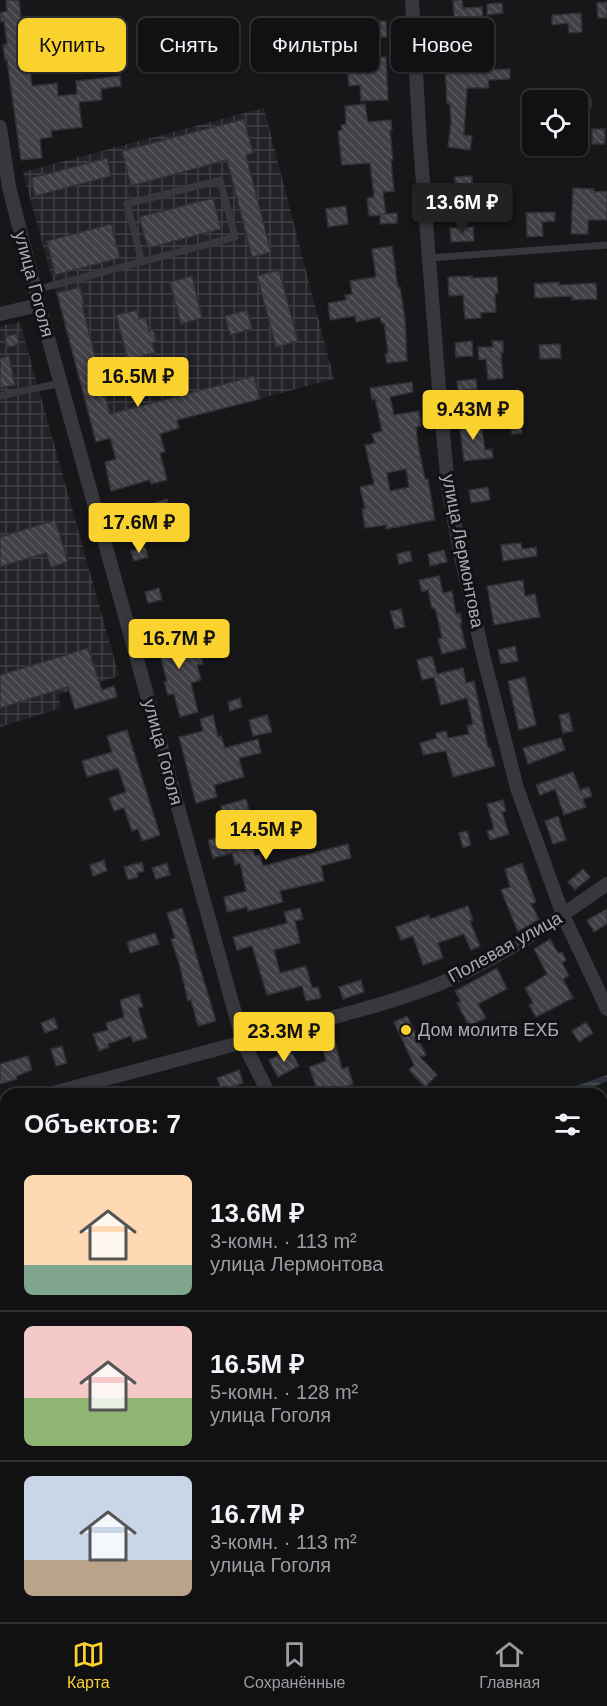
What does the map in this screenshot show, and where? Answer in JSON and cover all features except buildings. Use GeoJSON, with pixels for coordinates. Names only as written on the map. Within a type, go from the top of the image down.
{"type":"FeatureCollection","features":[{"type":"Feature","properties":{"kind":"street","name":"улица Лермонтова"},"geometry":{"type":"LineString","coordinates":[[412,0],[420,144],[448,487],[460,552],[517,788],[563,915],[607,1009]]}},
{"type":"Feature","properties":{"kind":"street","name":"улица Гоголя"},"geometry":{"type":"LineString","coordinates":[[0,127],[5,188],[243,1042],[266,1088]]}},
{"type":"Feature","properties":{"kind":"street"},"geometry":{"type":"LineString","coordinates":[[0,314],[39,305]]}},
{"type":"Feature","properties":{"kind":"street","name":"Полевая улица"},"geometry":{"type":"LineString","coordinates":[[71,1088],[243,1042],[439,984],[495,957],[563,915],[607,884]]}},
{"type":"Feature","properties":{"kind":"lane"},"geometry":{"type":"LineString","coordinates":[[35,290],[142,262],[235,237],[220,180],[127,204],[142,262]]}},
{"type":"Feature","properties":{"kind":"lane"},"geometry":{"type":"LineString","coordinates":[[429,258],[607,245]]}},
{"type":"Feature","properties":{"kind":"lane"},"geometry":{"type":"LineString","coordinates":[[0,396],[61,383]]}},
{"type":"Feature","properties":{"kind":"shaded area"},"geometry":{"type":"Polygon","coordinates":[[[264,108],[334,379],[96,442],[23,172],[264,108]]]}},
{"type":"Feature","properties":{"kind":"shaded area"},"geometry":{"type":"Polygon","coordinates":[[[20,322],[119,676],[58,695],[61,708],[0,727],[0,326],[20,322]]]}},
{"type":"Feature","properties":{"kind":"shaded area"},"geometry":{"type":"Polygon","coordinates":[[[607,1075],[607,1081],[591,1088],[571,1088],[607,1075]]]}},
{"type":"Feature","properties":{"kind":"place","name":"Дом молитв ЕХБ"},"geometry":{"type":"Point","coordinates":[406,1030]}}]}
